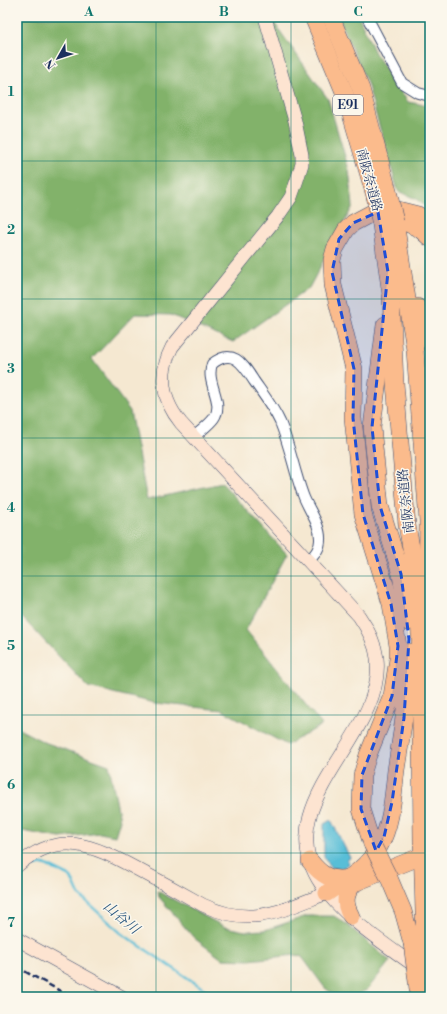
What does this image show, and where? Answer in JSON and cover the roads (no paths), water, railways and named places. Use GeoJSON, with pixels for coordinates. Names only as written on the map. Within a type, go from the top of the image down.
{"type":"FeatureCollection","features":[{"type":"Feature","properties":{"kind":"highway","name":"南阪奈道路"},"geometry":{"type":"LineString","coordinates":[[313,17],[345,94],[382,195]]}},
{"type":"Feature","properties":{"kind":"highway","name":"南阪奈道路"},"geometry":{"type":"LineString","coordinates":[[331,17],[361,89],[396,270],[415,350],[428,521],[426,633],[430,727]]}},
{"type":"Feature","properties":{"kind":"highway"},"geometry":{"type":"LineString","coordinates":[[419,997],[419,945],[372,844],[361,809],[362,775],[368,755],[392,696],[398,659],[398,646],[391,604],[363,514],[353,418],[354,369],[333,286],[332,260],[334,249],[346,230],[353,223],[370,214],[398,210],[418,215],[430,223]]}},
{"type":"Feature","properties":{"kind":"highway"},"geometry":{"type":"LineString","coordinates":[[401,574],[369,504],[360,418],[362,367],[342,284],[342,264],[345,253],[354,237],[374,224],[390,221],[406,222],[420,229],[430,238]]}},
{"type":"Feature","properties":{"kind":"highway","name":"南阪奈道路"},"geometry":{"type":"LineString","coordinates":[[396,270],[407,525],[417,582],[420,635],[422,842],[419,945],[428,997]]}},
{"type":"Feature","properties":{"kind":"highway"},"geometry":{"type":"LineString","coordinates":[[351,916],[346,900],[349,890],[353,880],[379,847],[388,822],[404,718],[409,657],[407,610],[401,574],[380,506],[372,427],[388,301],[396,270]]}},
{"type":"Feature","properties":{"kind":"highway","name":"E91"},"geometry":{"type":"LineString","coordinates":[[396,270],[430,342]]}},
{"type":"Feature","properties":{"kind":"highway"},"geometry":{"type":"LineString","coordinates":[[327,893],[353,880],[417,858]]}},
{"type":"Feature","properties":{"kind":"highway"},"geometry":{"type":"LineString","coordinates":[[310,861],[320,872],[329,878],[353,880]]}},
{"type":"Feature","properties":{"kind":"street"},"geometry":{"type":"LineString","coordinates":[[265,17],[298,133],[302,164],[291,197],[278,216],[178,337],[167,355],[163,375],[165,395],[173,413],[194,437],[359,616],[374,643],[377,671],[375,686],[364,716],[315,801],[308,834],[310,861],[316,877],[327,893],[351,916],[430,978]]}},
{"type":"Feature","properties":{"kind":"street"},"geometry":{"type":"LineString","coordinates":[[368,17],[402,83],[418,93],[430,96]]}},
{"type":"Feature","properties":{"kind":"street"},"geometry":{"type":"LineString","coordinates":[[194,437],[215,417],[218,411],[217,401],[209,372],[212,364],[225,357],[234,358],[239,361],[250,375],[273,409],[282,427],[303,495],[320,532],[319,547],[309,561]]}},
{"type":"Feature","properties":{"kind":"street"},"geometry":{"type":"LineString","coordinates":[[17,866],[28,857],[48,848],[71,844],[84,845],[107,853],[209,908],[238,916],[250,917],[274,913],[327,893]]}},
{"type":"Feature","properties":{"kind":"street"},"geometry":{"type":"LineString","coordinates":[[17,939],[122,997]]}},
{"type":"Feature","properties":{"kind":"water"},"geometry":{"type":"Polygon","coordinates":[[[331,820],[350,858],[347,860],[349,864],[341,869],[332,868],[324,857],[324,824],[331,820]]]}},
{"type":"Feature","properties":{"kind":"waterway","name":"山谷川"},"geometry":{"type":"LineString","coordinates":[[21,869],[44,864],[71,877],[79,895],[121,933],[216,997]]}},
{"type":"Feature","properties":{"kind":"railway"},"geometry":{"type":"LineString","coordinates":[[17,967],[71,997]]}}]}
